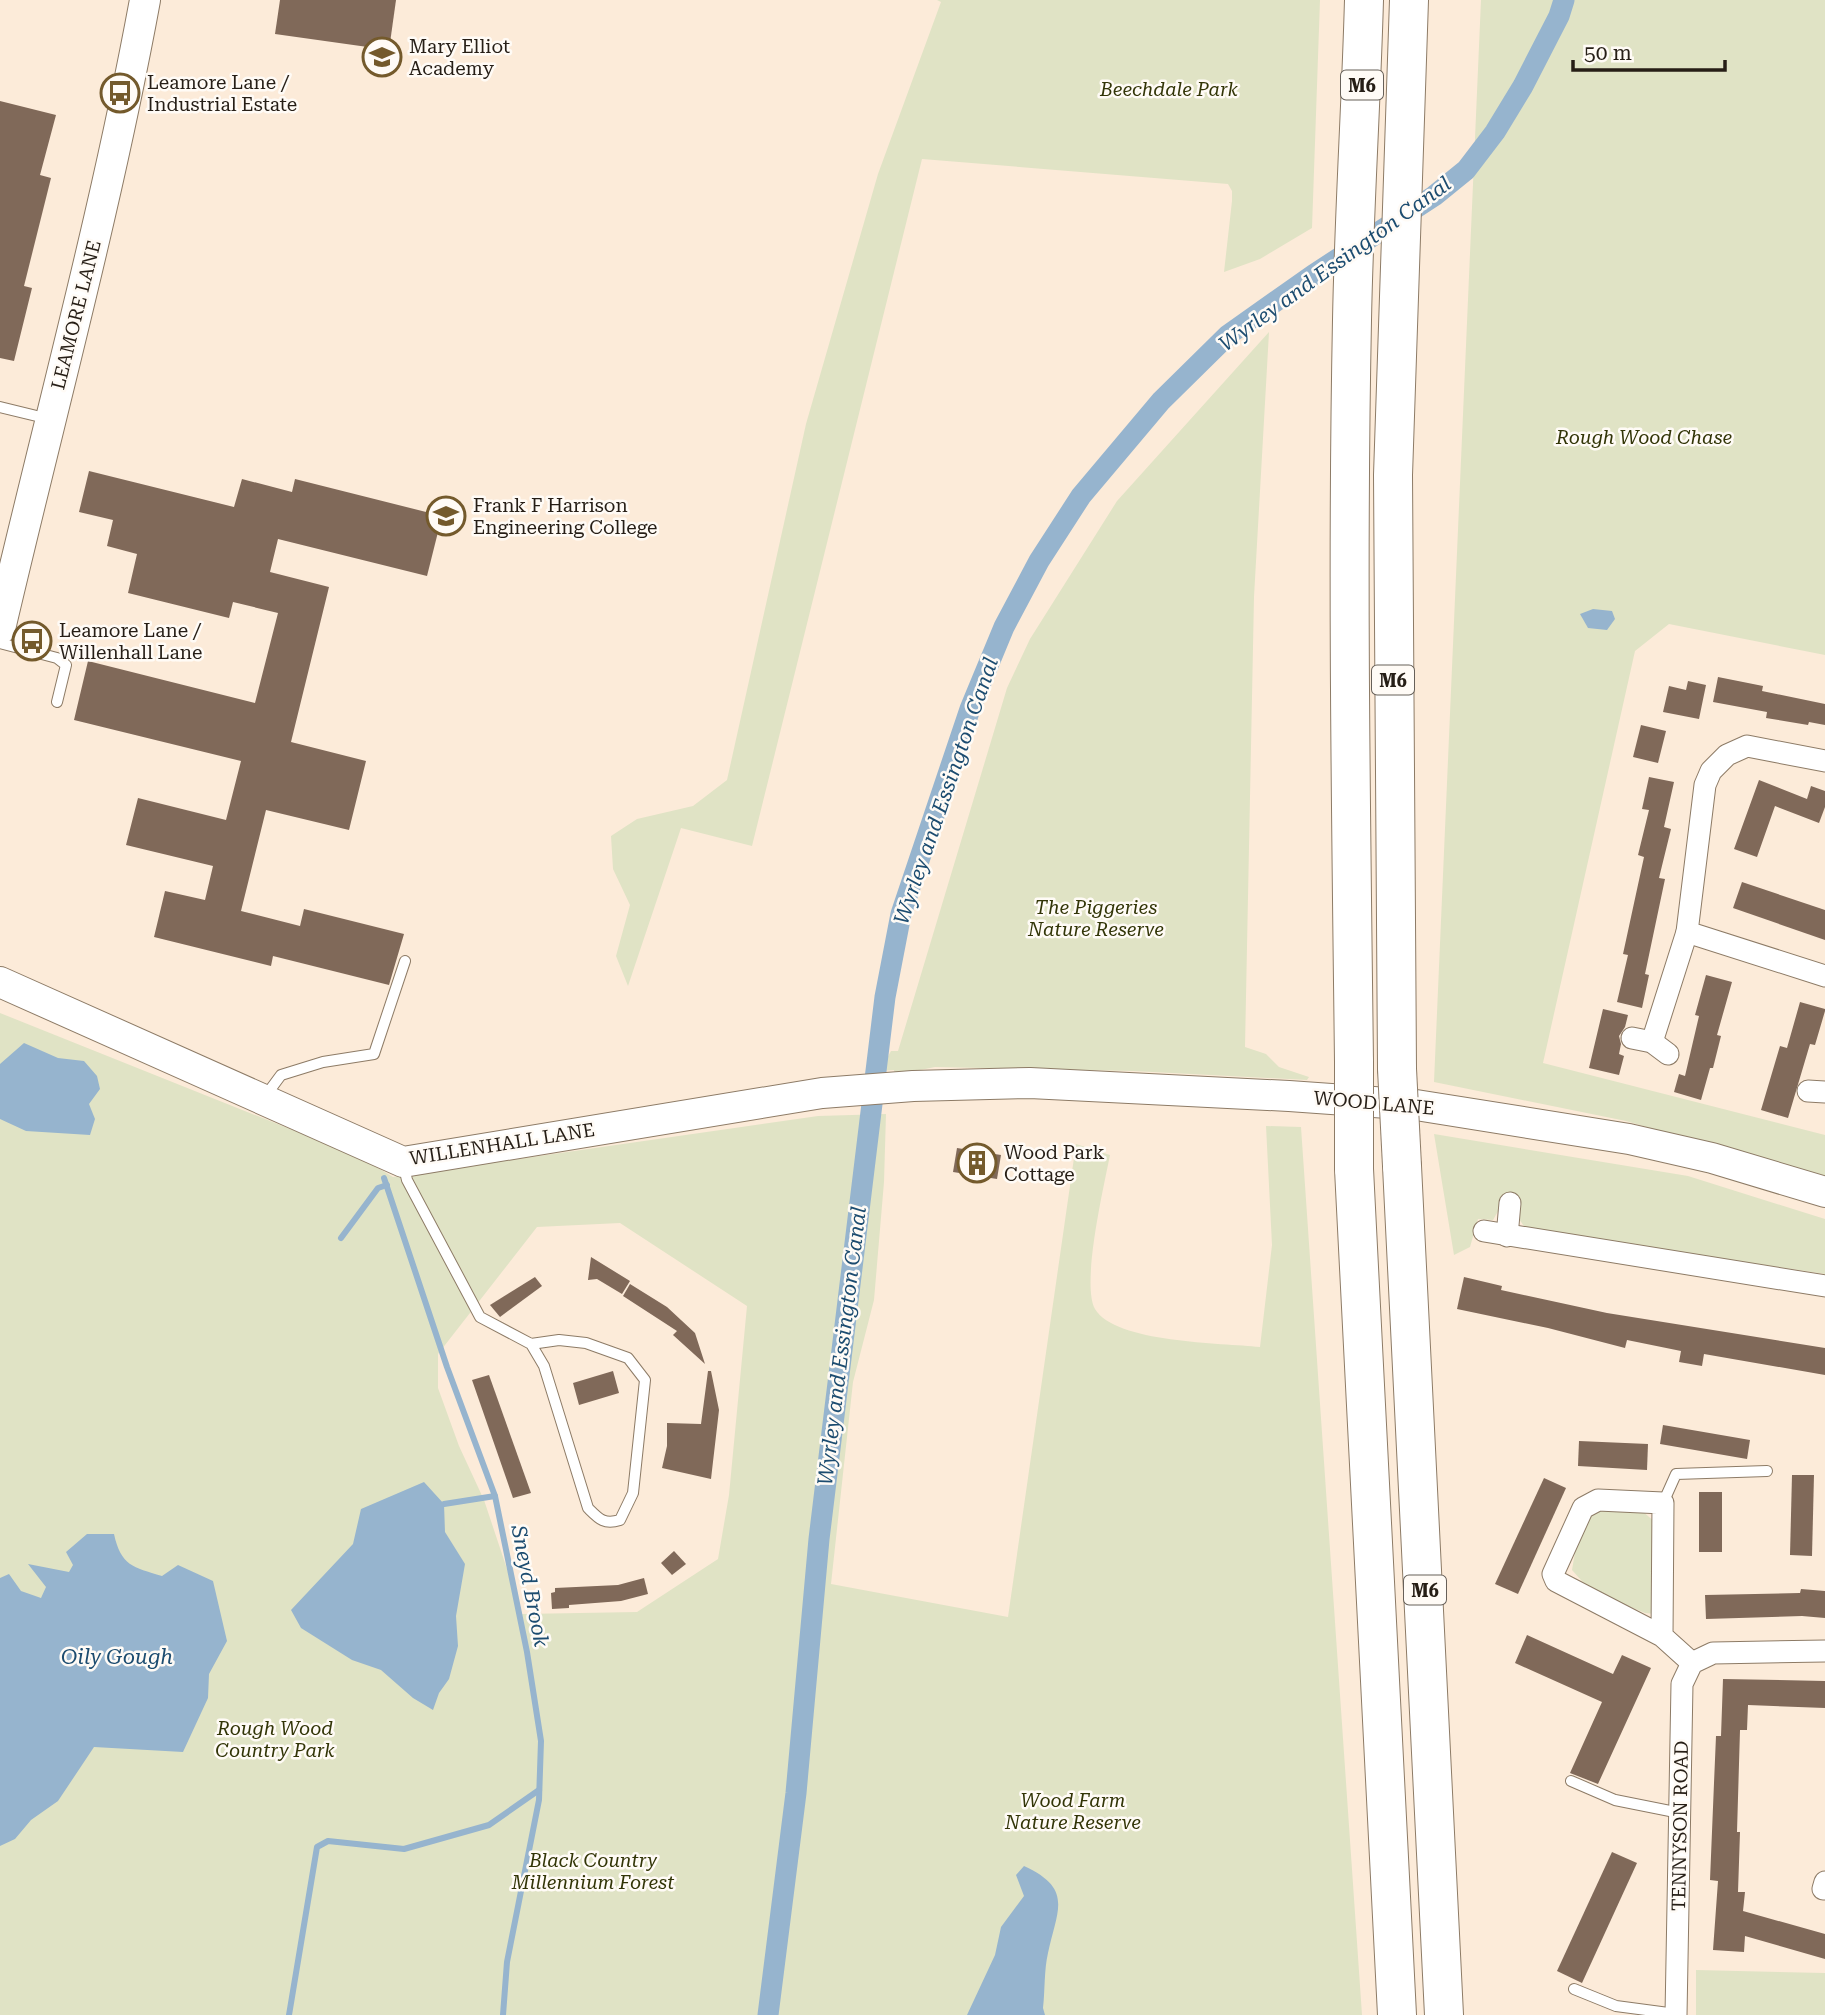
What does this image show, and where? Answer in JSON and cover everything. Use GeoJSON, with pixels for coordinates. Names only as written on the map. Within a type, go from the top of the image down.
{"type":"FeatureCollection","features":[{"type":"Feature","properties":{"kind":"highway","name":"M6"},"geometry":{"type":"LineString","coordinates":[[1364,0],[1352,318],[1350,709],[1354,1169],[1397,2015]]}},
{"type":"Feature","properties":{"kind":"highway","name":"M6"},"geometry":{"type":"LineString","coordinates":[[1409,0],[1393,475],[1397,1069],[1444,2015]]}},
{"type":"Feature","properties":{"kind":"street","name":"LEAMORE LANE"},"geometry":{"type":"LineString","coordinates":[[0,629],[49,419],[97,232],[142,2]]}},
{"type":"Feature","properties":{"kind":"street"},"geometry":{"type":"LineString","coordinates":[[1651,1045],[1688,932],[1705,785],[1712,771],[1727,755],[1747,746],[1825,761]]}},
{"type":"Feature","properties":{"kind":"street"},"geometry":{"type":"LineString","coordinates":[[1688,932],[1825,976]]}},
{"type":"Feature","properties":{"kind":"street","name":"WILLENHALL LANE"},"geometry":{"type":"LineString","coordinates":[[0,982],[403,1162],[830,1094]]}},
{"type":"Feature","properties":{"kind":"street","name":"WOOD LANE"},"geometry":{"type":"LineString","coordinates":[[830,1094],[913,1086],[1030,1083],[1416,1105],[1629,1139],[1783,1177],[1825,1192]]}},
{"type":"Feature","properties":{"kind":"street"},"geometry":{"type":"LineString","coordinates":[[1507,1236],[1510,1203]]}},
{"type":"Feature","properties":{"kind":"street"},"geometry":{"type":"LineString","coordinates":[[1484,1231],[1825,1286]]}},
{"type":"Feature","properties":{"kind":"street"},"geometry":{"type":"LineString","coordinates":[[1662,1636],[1663,1503],[1598,1500],[1583,1508],[1553,1574],[1556,1581],[1662,1636],[1692,1663],[1713,1653],[1825,1651]]}},
{"type":"Feature","properties":{"kind":"street","name":"TENNYSON ROAD"},"geometry":{"type":"LineString","coordinates":[[1676,2014],[1682,1685],[1692,1663]]}},
{"type":"Feature","properties":{"kind":"street"},"geometry":{"type":"LineString","coordinates":[[1825,1882],[1825,1889]]}},
{"type":"Feature","properties":{"kind":"lane"},"geometry":{"type":"LineString","coordinates":[[0,407],[49,419]]}},
{"type":"Feature","properties":{"kind":"lane"},"geometry":{"type":"LineString","coordinates":[[0,643],[57,658],[66,665],[57,702]]}},
{"type":"Feature","properties":{"kind":"lane"},"geometry":{"type":"LineString","coordinates":[[262,1100],[281,1074],[323,1062],[374,1054],[405,961]]}},
{"type":"Feature","properties":{"kind":"lane"},"geometry":{"type":"LineString","coordinates":[[403,1162],[407,1180],[480,1317],[531,1344],[544,1366],[588,1508],[601,1521],[620,1521],[633,1493],[645,1380],[628,1359],[586,1343],[559,1340],[531,1344]]}},
{"type":"Feature","properties":{"kind":"lane"},"geometry":{"type":"LineString","coordinates":[[1663,1503],[1675,1474],[1767,1471]]}},
{"type":"Feature","properties":{"kind":"lane"},"geometry":{"type":"LineString","coordinates":[[1571,1782],[1615,1800],[1680,1814]]}},
{"type":"Feature","properties":{"kind":"lane"},"geometry":{"type":"LineString","coordinates":[[1574,1989],[1616,2006],[1676,2014]]}},
{"type":"Feature","properties":{"kind":"green space","name":"Beechdale Park"},"geometry":{"type":"Polygon","coordinates":[[[937,0],[1320,0],[1312,228],[1260,259],[1224,272],[1232,201],[1232,191],[1228,184],[922,159],[752,846],[681,828],[628,986],[616,956],[630,905],[613,869],[611,836],[637,819],[693,806],[727,780],[806,424],[878,174],[941,2],[937,0]]]}},
{"type":"Feature","properties":{"kind":"green space","name":"Rough Wood Chase"},"geometry":{"type":"Polygon","coordinates":[[[1481,0],[1825,0],[1825,655],[1669,624],[1635,651],[1543,1063],[1825,1135],[1825,1179],[1626,1121],[1434,1082],[1481,0]]]}},
{"type":"Feature","properties":{"kind":"green space","name":"The Piggeries Nature Reserve"},"geometry":{"type":"Polygon","coordinates":[[[1269,332],[1254,597],[1245,1047],[1266,1054],[1279,1067],[1309,1077],[1307,1080],[1133,1071],[935,1067],[895,1075],[894,1070],[880,1071],[891,1051],[898,1051],[1007,688],[1030,639],[1117,501],[1269,332]]]}},
{"type":"Feature","properties":{"kind":"green space","name":"Rough Wood Country Park"},"geometry":{"type":"Polygon","coordinates":[[[0,1013],[360,1157],[393,1177],[818,1116],[886,1114],[884,1182],[874,1300],[853,1382],[831,1584],[1008,1617],[1076,1144],[1110,1155],[1092,1257],[1091,1296],[1095,1309],[1106,1320],[1124,1329],[1146,1335],[1260,1347],[1272,1245],[1266,1126],[1301,1127],[1362,2015],[0,2015],[0,1013]],[[620,1223],[537,1227],[438,1354],[438,1388],[459,1446],[484,1500],[522,1614],[637,1612],[718,1559],[729,1495],[747,1306],[620,1223]]]}},
{"type":"Feature","properties":{"kind":"green space"},"geometry":{"type":"Polygon","coordinates":[[[1434,1134],[1688,1176],[1825,1219],[1825,1274],[1526,1229],[1505,1199],[1493,1220],[1478,1219],[1470,1247],[1454,1255],[1434,1134]]]}},
{"type":"Feature","properties":{"kind":"green space"},"geometry":{"type":"Polygon","coordinates":[[[1594,1511],[1642,1511],[1655,1522],[1656,1614],[1645,1613],[1590,1590],[1572,1570],[1578,1535],[1594,1511]]]}},
{"type":"Feature","properties":{"kind":"green space"},"geometry":{"type":"Polygon","coordinates":[[[1696,1970],[1825,1973],[1825,2015],[1696,2015],[1696,1970]]]}},
{"type":"Feature","properties":{"kind":"water"},"geometry":{"type":"Polygon","coordinates":[[[1593,609],[1612,611],[1615,619],[1607,630],[1588,628],[1580,614],[1593,609]]]}},
{"type":"Feature","properties":{"kind":"water"},"geometry":{"type":"Polygon","coordinates":[[[24,1043],[58,1058],[84,1061],[97,1076],[100,1089],[89,1104],[95,1119],[90,1135],[26,1131],[0,1119],[0,1064],[24,1043]]]}},
{"type":"Feature","properties":{"kind":"water"},"geometry":{"type":"Polygon","coordinates":[[[424,1482],[444,1504],[445,1532],[465,1564],[456,1616],[458,1646],[449,1679],[439,1693],[433,1710],[413,1698],[381,1670],[352,1660],[301,1628],[291,1610],[353,1544],[361,1509],[424,1482]]]}},
{"type":"Feature","properties":{"kind":"water","name":"Oily Gough"},"geometry":{"type":"Polygon","coordinates":[[[87,1534],[114,1534],[120,1553],[130,1564],[143,1570],[162,1576],[178,1565],[213,1581],[227,1641],[209,1674],[208,1698],[183,1752],[94,1747],[58,1801],[31,1820],[15,1839],[0,1846],[0,1578],[9,1574],[21,1591],[41,1598],[46,1587],[28,1564],[69,1572],[73,1565],[66,1552],[87,1534]]]}},
{"type":"Feature","properties":{"kind":"water"},"geometry":{"type":"Polygon","coordinates":[[[1024,1866],[1050,1883],[1058,1902],[1046,1966],[1043,2008],[1045,2015],[967,2015],[995,1955],[1001,1927],[1024,1896],[1016,1875],[1024,1866]]]}},
{"type":"Feature","properties":{"kind":"building"},"geometry":{"type":"Polygon","coordinates":[[[280,0],[396,0],[389,50],[275,34],[280,0]]]}},
{"type":"Feature","properties":{"kind":"building"},"geometry":{"type":"Polygon","coordinates":[[[0,101],[56,115],[40,175],[51,178],[24,286],[32,288],[14,361],[0,358],[0,101]]]}},
{"type":"Feature","properties":{"kind":"building"},"geometry":{"type":"Polygon","coordinates":[[[89,471],[234,507],[242,479],[292,492],[295,479],[442,516],[427,576],[278,539],[270,572],[329,587],[291,742],[366,761],[349,830],[266,810],[241,911],[300,926],[304,909],[404,934],[389,985],[273,956],[271,966],[154,937],[165,891],[205,900],[213,866],[126,845],[138,798],[226,820],[241,761],[74,720],[88,661],[255,703],[278,613],[233,602],[229,618],[128,593],[137,554],[107,546],[113,520],[79,512],[89,471]]]}},
{"type":"Feature","properties":{"kind":"building"},"geometry":{"type":"Polygon","coordinates":[[[1718,677],[1763,686],[1762,691],[1825,704],[1825,725],[1766,718],[1767,712],[1713,702],[1718,677]]]}},
{"type":"Feature","properties":{"kind":"building"},"geometry":{"type":"Polygon","coordinates":[[[1688,681],[1706,685],[1699,719],[1663,712],[1669,686],[1686,690],[1688,681]]]}},
{"type":"Feature","properties":{"kind":"building"},"geometry":{"type":"Polygon","coordinates":[[[1641,725],[1666,731],[1658,763],[1633,757],[1641,725]]]}},
{"type":"Feature","properties":{"kind":"building"},"geometry":{"type":"Polygon","coordinates":[[[1649,777],[1674,782],[1664,827],[1671,829],[1659,878],[1665,879],[1645,974],[1649,975],[1642,1008],[1617,1002],[1628,955],[1623,954],[1644,857],[1638,855],[1649,810],[1642,809],[1649,777]]]}},
{"type":"Feature","properties":{"kind":"building"},"geometry":{"type":"Polygon","coordinates":[[[1759,780],[1807,799],[1811,786],[1825,791],[1825,807],[1819,823],[1775,806],[1757,857],[1734,849],[1759,780]]]}},
{"type":"Feature","properties":{"kind":"building"},"geometry":{"type":"Polygon","coordinates":[[[1742,882],[1825,910],[1825,940],[1733,908],[1742,882]]]}},
{"type":"Feature","properties":{"kind":"building"},"geometry":{"type":"Polygon","coordinates":[[[1706,975],[1732,982],[1717,1035],[1721,1036],[1713,1068],[1710,1068],[1701,1100],[1674,1092],[1679,1074],[1685,1076],[1699,1016],[1695,1015],[1706,975]]]}},
{"type":"Feature","properties":{"kind":"building"},"geometry":{"type":"Polygon","coordinates":[[[1800,1002],[1825,1011],[1815,1045],[1810,1044],[1788,1118],[1761,1110],[1780,1046],[1787,1048],[1800,1002]]]}},
{"type":"Feature","properties":{"kind":"building"},"geometry":{"type":"Polygon","coordinates":[[[1603,1009],[1628,1015],[1619,1036],[1619,1054],[1624,1056],[1619,1075],[1589,1068],[1603,1009]]]}},
{"type":"Feature","properties":{"kind":"building","name":"Wood Park Cottage"},"geometry":{"type":"Polygon","coordinates":[[[957,1148],[1001,1155],[997,1179],[953,1172],[957,1148]]]}},
{"type":"Feature","properties":{"kind":"building"},"geometry":{"type":"Polygon","coordinates":[[[591,1257],[630,1281],[622,1294],[597,1279],[588,1280],[591,1257]]]}},
{"type":"Feature","properties":{"kind":"building"},"geometry":{"type":"Polygon","coordinates":[[[535,1277],[542,1286],[500,1317],[490,1305],[535,1277]]]}},
{"type":"Feature","properties":{"kind":"building"},"geometry":{"type":"Polygon","coordinates":[[[1464,1277],[1502,1286],[1501,1290],[1607,1313],[1825,1348],[1825,1375],[1704,1354],[1702,1366],[1679,1362],[1681,1351],[1627,1340],[1625,1348],[1457,1309],[1464,1277]]]}},
{"type":"Feature","properties":{"kind":"building"},"geometry":{"type":"Polygon","coordinates":[[[630,1284],[667,1307],[695,1333],[705,1364],[673,1335],[677,1331],[623,1296],[630,1284]]]}},
{"type":"Feature","properties":{"kind":"building"},"geometry":{"type":"Polygon","coordinates":[[[613,1371],[619,1393],[579,1405],[573,1383],[613,1371]]]}},
{"type":"Feature","properties":{"kind":"building"},"geometry":{"type":"Polygon","coordinates":[[[708,1371],[711,1371],[719,1410],[711,1479],[662,1468],[667,1446],[667,1423],[701,1424],[708,1371]]]}},
{"type":"Feature","properties":{"kind":"building"},"geometry":{"type":"Polygon","coordinates":[[[489,1375],[531,1493],[513,1498],[472,1380],[489,1375]]]}},
{"type":"Feature","properties":{"kind":"building"},"geometry":{"type":"Polygon","coordinates":[[[1663,1425],[1750,1440],[1747,1459],[1660,1444],[1663,1425]]]}},
{"type":"Feature","properties":{"kind":"building"},"geometry":{"type":"Polygon","coordinates":[[[1579,1441],[1648,1444],[1647,1470],[1578,1466],[1579,1441]]]}},
{"type":"Feature","properties":{"kind":"building"},"geometry":{"type":"Polygon","coordinates":[[[1792,1475],[1814,1475],[1812,1556],[1790,1555],[1792,1475]]]}},
{"type":"Feature","properties":{"kind":"building"},"geometry":{"type":"Polygon","coordinates":[[[1544,1478],[1566,1488],[1518,1594],[1495,1584],[1544,1478]]]}},
{"type":"Feature","properties":{"kind":"building"},"geometry":{"type":"Polygon","coordinates":[[[1699,1492],[1722,1492],[1722,1552],[1699,1552],[1699,1492]]]}},
{"type":"Feature","properties":{"kind":"building"},"geometry":{"type":"Polygon","coordinates":[[[674,1551],[686,1564],[672,1575],[661,1563],[674,1551]]]}},
{"type":"Feature","properties":{"kind":"building"},"geometry":{"type":"Polygon","coordinates":[[[644,1578],[648,1594],[621,1601],[552,1609],[551,1593],[555,1592],[555,1588],[618,1585],[644,1578]]]}},
{"type":"Feature","properties":{"kind":"building"},"geometry":{"type":"Polygon","coordinates":[[[1801,1589],[1825,1591],[1825,1618],[1802,1616],[1706,1619],[1705,1595],[1800,1593],[1801,1589]]]}},
{"type":"Feature","properties":{"kind":"building"},"geometry":{"type":"Polygon","coordinates":[[[1527,1635],[1613,1674],[1622,1655],[1651,1668],[1598,1784],[1570,1773],[1602,1702],[1515,1663],[1527,1635]]]}},
{"type":"Feature","properties":{"kind":"building"},"geometry":{"type":"Polygon","coordinates":[[[1723,1679],[1825,1681],[1825,1708],[1748,1705],[1747,1730],[1740,1730],[1737,1832],[1740,1832],[1738,1892],[1745,1892],[1743,1911],[1825,1934],[1825,1959],[1745,1936],[1744,1952],[1713,1950],[1718,1881],[1710,1880],[1716,1736],[1721,1736],[1723,1679]]]}},
{"type":"Feature","properties":{"kind":"building"},"geometry":{"type":"Polygon","coordinates":[[[1612,1852],[1637,1863],[1582,1983],[1557,1971],[1612,1852]]]}},
{"type":"Feature","properties":{"kind":"waterway","name":"Wyrley and Essington Canal"},"geometry":{"type":"LineString","coordinates":[[768,2015],[796,1793],[819,1539],[885,997],[901,914],[970,709],[1004,627],[1039,561],[1081,496],[1161,401],[1228,335],[1313,275],[1434,196],[1466,170],[1495,132],[1523,86],[1559,16],[1564,0]]}},
{"type":"Feature","properties":{"kind":"waterway","name":"Sneyd Brook"},"geometry":{"type":"LineString","coordinates":[[384,1178],[447,1367],[495,1496],[527,1652],[541,1741],[539,1800],[507,1962],[503,2015]]}},
{"type":"Feature","properties":{"kind":"waterway"},"geometry":{"type":"LineString","coordinates":[[341,1238],[378,1188],[387,1185]]}},
{"type":"Feature","properties":{"kind":"waterway"},"geometry":{"type":"LineString","coordinates":[[444,1504],[495,1496]]}},
{"type":"Feature","properties":{"kind":"waterway"},"geometry":{"type":"LineString","coordinates":[[289,2015],[317,1847],[328,1841],[404,1849],[489,1825],[539,1790]]}},
{"type":"Feature","properties":{"kind":"place","name":"Mary Elliot Academy"},"geometry":{"type":"Point","coordinates":[382,57]}},
{"type":"Feature","properties":{"kind":"place","name":"Leamore Lane / Industrial Estate"},"geometry":{"type":"Point","coordinates":[120,93]}},
{"type":"Feature","properties":{"kind":"place","name":"Frank F Harrison Engineering College"},"geometry":{"type":"Point","coordinates":[446,516]}},
{"type":"Feature","properties":{"kind":"place","name":"Leamore Lane / Willenhall Lane"},"geometry":{"type":"Point","coordinates":[32,641]}},
{"type":"Feature","properties":{"kind":"place","name":"Wood Park Cottage"},"geometry":{"type":"Point","coordinates":[977,1163]}},
{"type":"Feature","properties":{"kind":"park label","name":"Wood Farm Nature Reserve"},"geometry":{"type":"Point","coordinates":[1073,1811]}},
{"type":"Feature","properties":{"kind":"park label","name":"Black Country Millennium Forest"},"geometry":{"type":"Point","coordinates":[593,1871]}}]}
